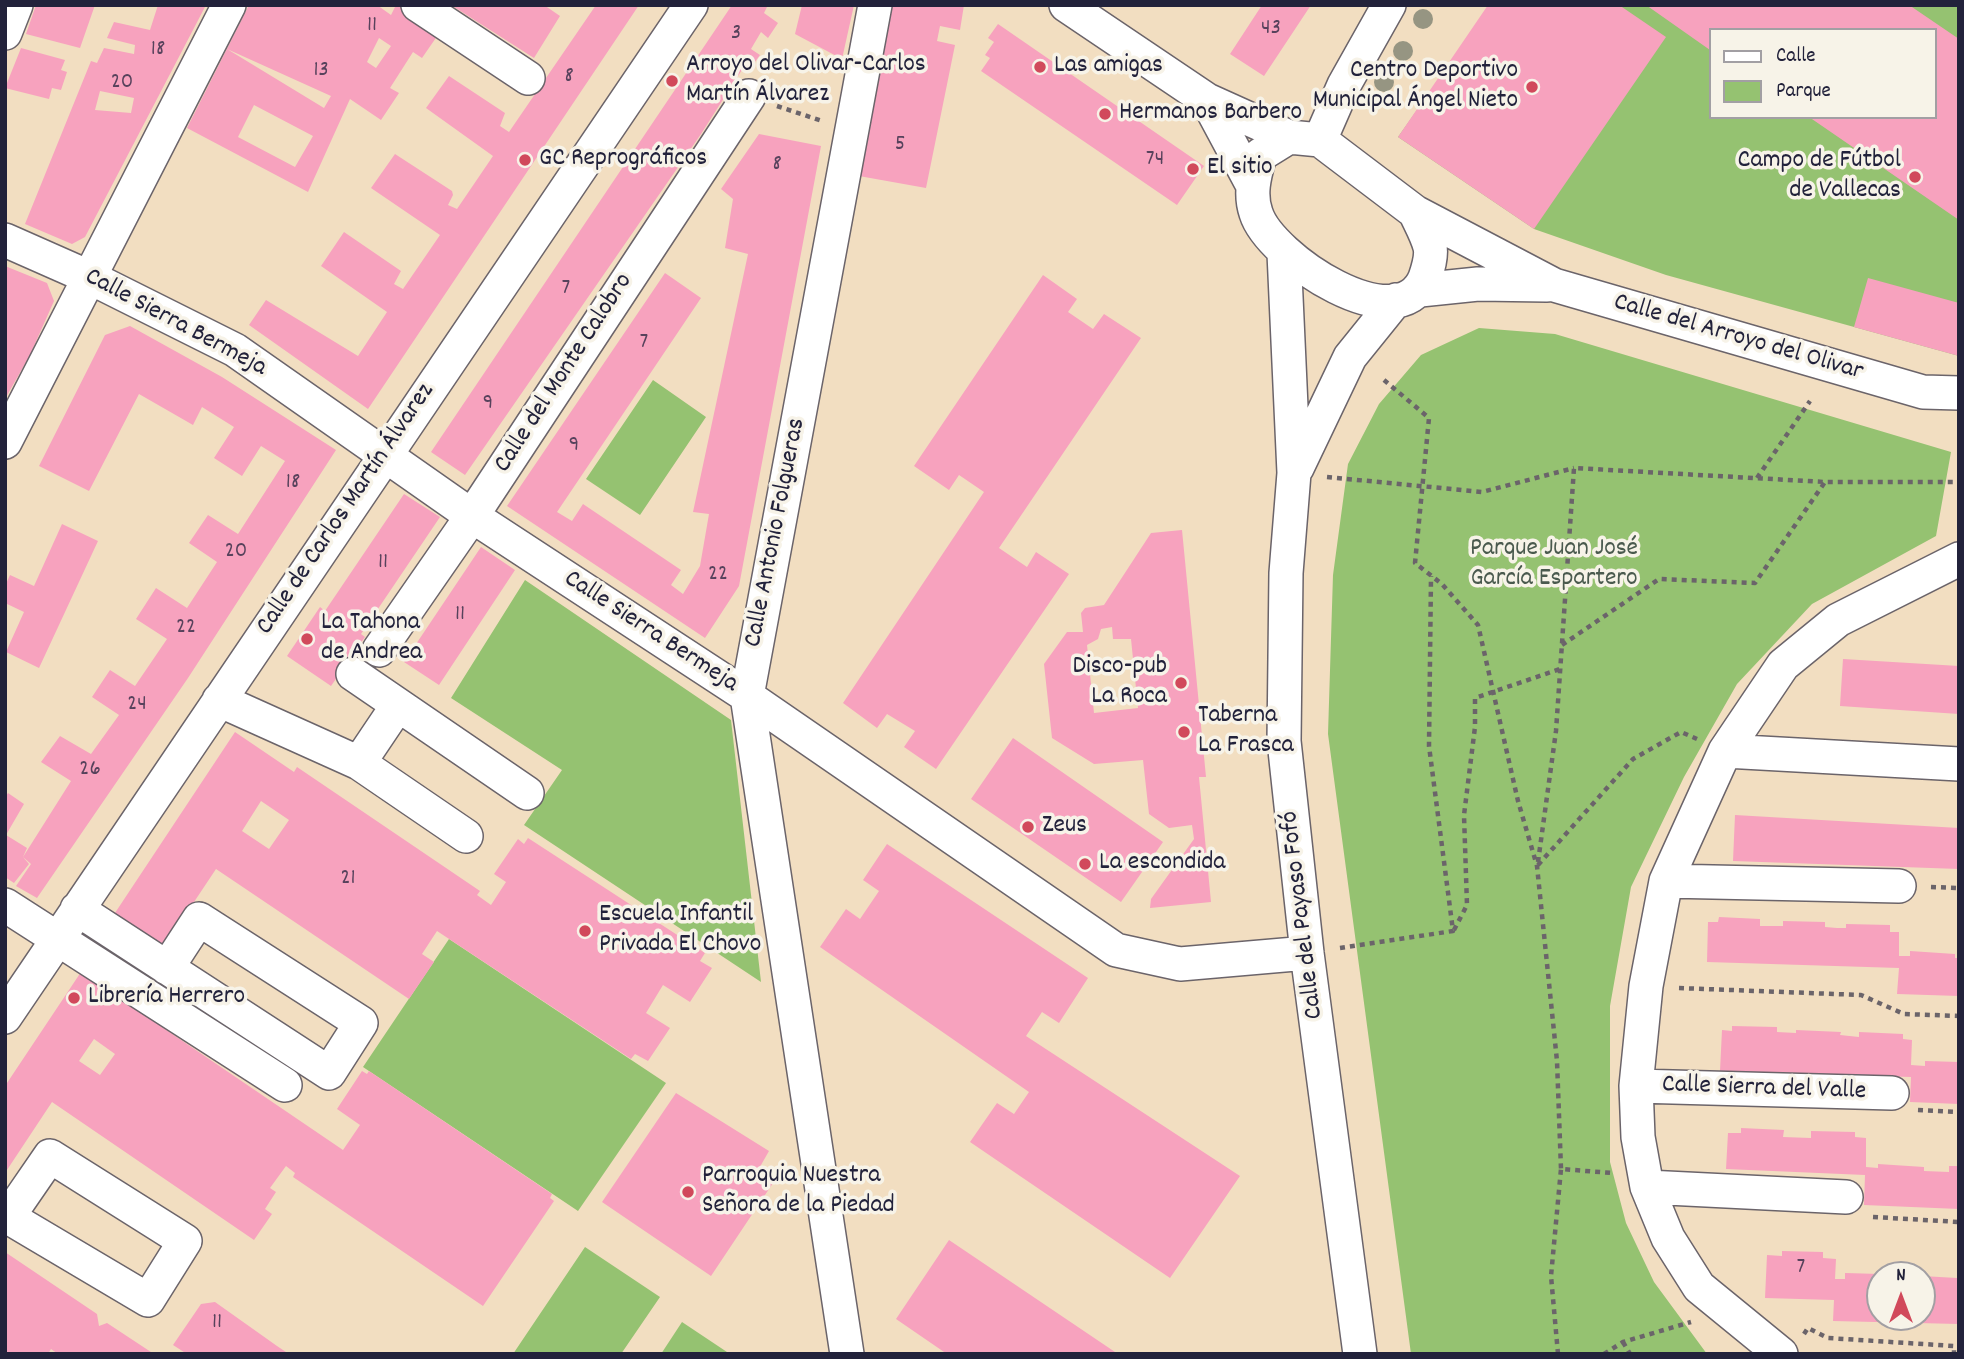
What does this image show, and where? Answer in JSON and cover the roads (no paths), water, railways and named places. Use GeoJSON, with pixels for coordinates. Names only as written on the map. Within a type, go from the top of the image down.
{"type":"FeatureCollection","features":[{"type":"Feature","properties":{"kind":"street"},"geometry":{"type":"LineString","coordinates":[[5,33],[16,5]]}},
{"type":"Feature","properties":{"kind":"street"},"geometry":{"type":"LineString","coordinates":[[5,442],[229,5]]}},
{"type":"Feature","properties":{"kind":"street"},"geometry":{"type":"LineString","coordinates":[[418,5],[528,78]]}},
{"type":"Feature","properties":{"kind":"street","name":"Calle de Carlos Martín Álvarez"},"geometry":{"type":"LineString","coordinates":[[5,1017],[691,5]]}},
{"type":"Feature","properties":{"kind":"street","name":"Calle Antonio Folgueras"},"geometry":{"type":"LineString","coordinates":[[847,1354],[747,696],[875,5]]}},
{"type":"Feature","properties":{"kind":"street"},"geometry":{"type":"LineString","coordinates":[[1066,5],[1207,100],[1304,139]]}},
{"type":"Feature","properties":{"kind":"street"},"geometry":{"type":"LineString","coordinates":[[1252,184],[1259,155],[1304,139],[1344,85],[1390,5]]}},
{"type":"Feature","properties":{"kind":"street","name":"Calle del Monte Calobro"},"geometry":{"type":"LineString","coordinates":[[379,650],[472,516],[749,96]]}},
{"type":"Feature","properties":{"kind":"street"},"geometry":{"type":"LineString","coordinates":[[1207,100],[1252,184],[1256,214],[1284,253]]}},
{"type":"Feature","properties":{"kind":"street","name":"Calle del Arroyo del Olivar"},"geometry":{"type":"LineString","coordinates":[[1304,139],[1415,212],[1554,285],[1923,392],[1959,413]]}},
{"type":"Feature","properties":{"kind":"street"},"geometry":{"type":"LineString","coordinates":[[1408,295],[1428,270],[1431,248],[1415,212]]}},
{"type":"Feature","properties":{"kind":"street","name":"Calle Sierra Bermeja"},"geometry":{"type":"LineString","coordinates":[[5,240],[91,278],[235,350],[472,516],[747,696],[1116,950],[1180,964],[1307,953]]}},
{"type":"Feature","properties":{"kind":"street","name":"Calle del Arroyo del Olivar"},"geometry":{"type":"LineString","coordinates":[[1284,253],[1332,286],[1377,301],[1478,284],[1554,285]]}},
{"type":"Feature","properties":{"kind":"street","name":"Calle del Payaso Fofó"},"geometry":{"type":"LineString","coordinates":[[1284,253],[1294,473],[1286,573],[1283,728],[1307,953],[1360,1354]]}},
{"type":"Feature","properties":{"kind":"street","name":"Calle del Payaso Fofó"},"geometry":{"type":"LineString","coordinates":[[1294,473],[1350,357],[1408,295]]}},
{"type":"Feature","properties":{"kind":"street","name":"Calle del Arroyo del Olivar"},"geometry":{"type":"LineString","coordinates":[[1923,392],[1959,393]]}},
{"type":"Feature","properties":{"kind":"street","name":"Calle Sierra del Valle"},"geometry":{"type":"LineString","coordinates":[[1781,1354],[1699,1287],[1668,1238],[1646,1181],[1638,1137],[1636,1086],[1646,986],[1666,881],[1725,751],[1783,665],[1838,620],[1957,556]]}},
{"type":"Feature","properties":{"kind":"street"},"geometry":{"type":"LineString","coordinates":[[353,674],[527,793]]}},
{"type":"Feature","properties":{"kind":"street"},"geometry":{"type":"LineString","coordinates":[[219,699],[359,763],[466,836]]}},
{"type":"Feature","properties":{"kind":"street"},"geometry":{"type":"LineString","coordinates":[[359,763],[398,705]]}},
{"type":"Feature","properties":{"kind":"street"},"geometry":{"type":"LineString","coordinates":[[1725,751],[1959,764]]}},
{"type":"Feature","properties":{"kind":"street"},"geometry":{"type":"LineString","coordinates":[[1666,881],[1899,886]]}},
{"type":"Feature","properties":{"kind":"street"},"geometry":{"type":"LineString","coordinates":[[5,905],[60,937],[285,1085]]}},
{"type":"Feature","properties":{"kind":"street"},"geometry":{"type":"LineString","coordinates":[[77,909],[167,968],[329,1073],[362,1023],[199,919],[167,968]]}},
{"type":"Feature","properties":{"kind":"street","name":"Calle Sierra del Valle"},"geometry":{"type":"LineString","coordinates":[[1636,1086],[1892,1093]]}},
{"type":"Feature","properties":{"kind":"street"},"geometry":{"type":"LineString","coordinates":[[50,1156],[185,1241],[148,1300],[7,1217],[50,1156]]}},
{"type":"Feature","properties":{"kind":"street"},"geometry":{"type":"LineString","coordinates":[[1646,1181],[1854,1206]]}},
{"type":"Feature","properties":{"kind":"place","name":"Las amigas"},"geometry":{"type":"Point","coordinates":[1040,67]}},
{"type":"Feature","properties":{"kind":"place","name":"Arroyo del Olivar-Carlos Martín Álvarez"},"geometry":{"type":"Point","coordinates":[672,81]}},
{"type":"Feature","properties":{"kind":"place","name":"Centro Deportivo Municipal Ángel Nieto"},"geometry":{"type":"Point","coordinates":[1532,87]}},
{"type":"Feature","properties":{"kind":"place","name":"Hermanos Barbero"},"geometry":{"type":"Point","coordinates":[1105,114]}},
{"type":"Feature","properties":{"kind":"place","name":"GC Reprográficos"},"geometry":{"type":"Point","coordinates":[525,160]}},
{"type":"Feature","properties":{"kind":"place","name":"El sitio"},"geometry":{"type":"Point","coordinates":[1193,169]}},
{"type":"Feature","properties":{"kind":"place","name":"Campo de Fútbol de Vallecas"},"geometry":{"type":"Point","coordinates":[1915,177]}},
{"type":"Feature","properties":{"kind":"place","name":"La Tahona de Andrea"},"geometry":{"type":"Point","coordinates":[307,639]}},
{"type":"Feature","properties":{"kind":"place","name":"Disco-pub La Roca"},"geometry":{"type":"Point","coordinates":[1181,683]}},
{"type":"Feature","properties":{"kind":"place","name":"Taberna La Frasca"},"geometry":{"type":"Point","coordinates":[1184,732]}},
{"type":"Feature","properties":{"kind":"place","name":"Zeus"},"geometry":{"type":"Point","coordinates":[1028,827]}},
{"type":"Feature","properties":{"kind":"place","name":"La escondida"},"geometry":{"type":"Point","coordinates":[1085,864]}},
{"type":"Feature","properties":{"kind":"place","name":"Escuela Infantil Privada El Chovo"},"geometry":{"type":"Point","coordinates":[585,931]}},
{"type":"Feature","properties":{"kind":"place","name":"Librería Herrero"},"geometry":{"type":"Point","coordinates":[74,998]}},
{"type":"Feature","properties":{"kind":"place","name":"Parroquia Nuestra Señora de la Piedad"},"geometry":{"type":"Point","coordinates":[688,1192]}},
{"type":"Feature","properties":{"kind":"park label","name":"Parque Juan José García Espartero"},"geometry":{"type":"Point","coordinates":[1554,565]}}]}
